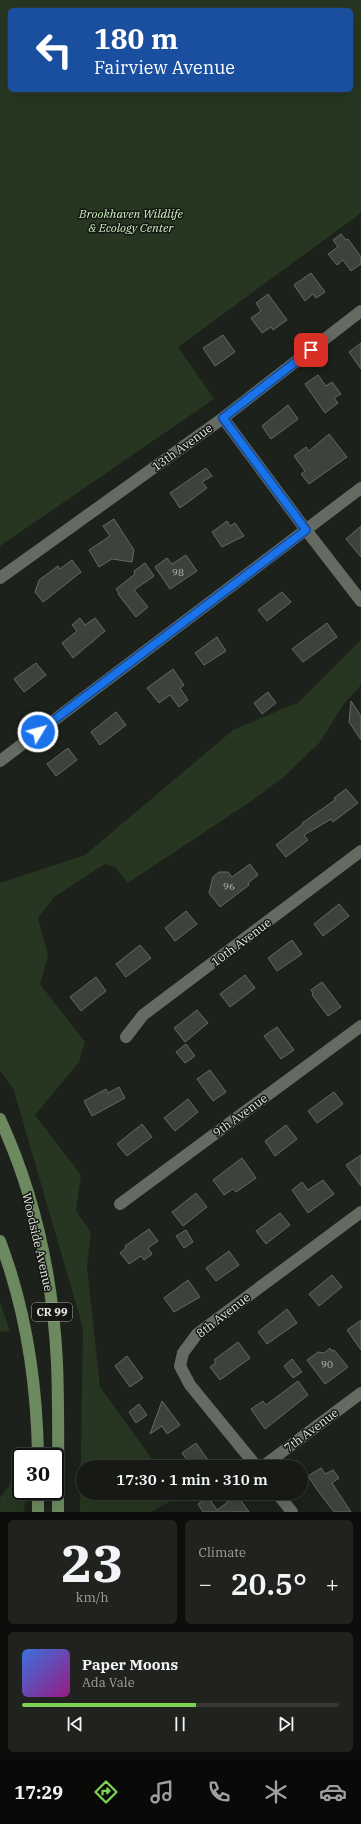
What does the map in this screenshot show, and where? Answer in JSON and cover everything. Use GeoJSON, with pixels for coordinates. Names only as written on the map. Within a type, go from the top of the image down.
{"type":"FeatureCollection","features":[{"type":"Feature","properties":{"kind":"main road","name":"Woodside Avenue"},"geometry":{"type":"LineString","coordinates":[[0,1119],[24,1180],[36,1224],[51,1301],[57,1363],[58,1512]]}},
{"type":"Feature","properties":{"kind":"main road","name":"CR 99"},"geometry":{"type":"LineString","coordinates":[[0,1241],[16,1292],[26,1335],[34,1383],[38,1448]]}},
{"type":"Feature","properties":{"kind":"main road"},"geometry":{"type":"LineString","coordinates":[[38,1500],[38,1512]]}},
{"type":"Feature","properties":{"kind":"street","name":"13th Avenue"},"geometry":{"type":"LineString","coordinates":[[0,578],[223,418],[361,311]]}},
{"type":"Feature","properties":{"kind":"street"},"geometry":{"type":"LineString","coordinates":[[223,418],[361,601]]}},
{"type":"Feature","properties":{"kind":"street"},"geometry":{"type":"LineString","coordinates":[[0,761],[361,488]]}},
{"type":"Feature","properties":{"kind":"street","name":"10th Avenue"},"geometry":{"type":"LineString","coordinates":[[126,1037],[147,1012],[361,851]]}},
{"type":"Feature","properties":{"kind":"street","name":"9th Avenue"},"geometry":{"type":"LineString","coordinates":[[120,1204],[361,1026]]}},
{"type":"Feature","properties":{"kind":"street","name":"8th Avenue"},"geometry":{"type":"LineString","coordinates":[[251,1460],[190,1385],[180,1366],[183,1353],[197,1334],[361,1212]]}},
{"type":"Feature","properties":{"kind":"street","name":"7th Avenue"},"geometry":{"type":"LineString","coordinates":[[271,1460],[361,1393]]}},
{"type":"Feature","properties":{"kind":"street"},"geometry":{"type":"LineString","coordinates":[[283,1500],[292,1512]]}},
{"type":"Feature","properties":{"kind":"green space","name":"Brookhaven Wildlife & Ecology Center"},"geometry":{"type":"Polygon","coordinates":[[[0,0],[361,0],[361,213],[178,347],[214,399],[0,546],[0,0]]]}},
{"type":"Feature","properties":{"kind":"green space"},"geometry":{"type":"Polygon","coordinates":[[[361,640],[361,685],[343,705],[320,742],[284,777],[250,802],[128,883],[115,867],[105,864],[54,897],[38,918],[48,955],[40,984],[85,1042],[79,1062],[35,1115],[81,1175],[76,1211],[91,1232],[87,1267],[100,1387],[153,1460],[81,1460],[83,1328],[14,1091],[0,1070],[0,883],[85,855],[233,730],[299,702],[361,640]]]}},
{"type":"Feature","properties":{"kind":"green space"},"geometry":{"type":"Polygon","coordinates":[[[0,1302],[10,1331],[0,1332],[0,1302]]]}},
{"type":"Feature","properties":{"kind":"green space"},"geometry":{"type":"Polygon","coordinates":[[[12,1481],[12,1500],[25,1500],[24,1512],[0,1512],[0,1498],[12,1481]]]}},
{"type":"Feature","properties":{"kind":"green space"},"geometry":{"type":"Polygon","coordinates":[[[80,1500],[173,1500],[150,1512],[80,1512],[80,1500]]]}},
{"type":"Feature","properties":{"kind":"building"},"geometry":{"type":"Polygon","coordinates":[[[341,234],[346,240],[348,239],[361,257],[361,264],[351,271],[343,260],[337,265],[328,254],[338,247],[333,240],[341,234]]]}},
{"type":"Feature","properties":{"kind":"building"},"geometry":{"type":"Polygon","coordinates":[[[311,273],[325,292],[316,298],[313,294],[305,301],[294,285],[311,273]]]}},
{"type":"Feature","properties":{"kind":"building"},"geometry":{"type":"Polygon","coordinates":[[[268,294],[287,320],[273,330],[271,327],[262,333],[251,318],[261,311],[256,303],[268,294]]]}},
{"type":"Feature","properties":{"kind":"building"},"geometry":{"type":"Polygon","coordinates":[[[223,335],[235,352],[215,366],[203,348],[223,335]]]}},
{"type":"Feature","properties":{"kind":"building"},"geometry":{"type":"Polygon","coordinates":[[[361,343],[361,369],[349,352],[361,343]]]}},
{"type":"Feature","properties":{"kind":"building"},"geometry":{"type":"Polygon","coordinates":[[[318,375],[326,386],[332,382],[341,394],[334,398],[338,403],[325,413],[305,384],[318,375]]]}},
{"type":"Feature","properties":{"kind":"building"},"geometry":{"type":"Polygon","coordinates":[[[288,405],[298,419],[271,439],[262,426],[288,405]]]}},
{"type":"Feature","properties":{"kind":"building"},"geometry":{"type":"Polygon","coordinates":[[[329,434],[347,457],[309,484],[301,474],[305,471],[294,456],[306,447],[309,451],[329,434]]]}},
{"type":"Feature","properties":{"kind":"building"},"geometry":{"type":"Polygon","coordinates":[[[206,468],[212,476],[202,482],[207,488],[180,508],[170,493],[206,468]]]}},
{"type":"Feature","properties":{"kind":"building"},"geometry":{"type":"Polygon","coordinates":[[[114,519],[134,550],[132,562],[112,559],[99,567],[89,550],[110,536],[103,526],[114,519]]]}},
{"type":"Feature","properties":{"kind":"building"},"geometry":{"type":"Polygon","coordinates":[[[227,521],[230,526],[235,523],[244,536],[222,547],[212,532],[227,521]]]}},
{"type":"Feature","properties":{"kind":"building"},"geometry":{"type":"Polygon","coordinates":[[[361,526],[361,557],[346,539],[361,526]]]}},
{"type":"Feature","properties":{"kind":"building"},"geometry":{"type":"Polygon","coordinates":[[[186,555],[197,571],[170,589],[155,567],[167,558],[172,564],[186,555]]]}},
{"type":"Feature","properties":{"kind":"building"},"geometry":{"type":"Polygon","coordinates":[[[72,560],[81,572],[43,602],[35,592],[39,580],[58,566],[60,569],[72,560]]]}},
{"type":"Feature","properties":{"kind":"building"},"geometry":{"type":"Polygon","coordinates":[[[145,563],[154,576],[134,590],[148,607],[136,617],[118,594],[119,593],[116,589],[135,574],[134,571],[145,563]]]}},
{"type":"Feature","properties":{"kind":"building"},"geometry":{"type":"Polygon","coordinates":[[[282,592],[291,602],[267,621],[258,610],[282,592]]]}},
{"type":"Feature","properties":{"kind":"building"},"geometry":{"type":"Polygon","coordinates":[[[80,618],[85,625],[95,618],[105,631],[73,658],[62,643],[77,631],[72,625],[80,618]]]}},
{"type":"Feature","properties":{"kind":"building"},"geometry":{"type":"Polygon","coordinates":[[[327,623],[337,637],[303,662],[292,649],[327,623]]]}},
{"type":"Feature","properties":{"kind":"building"},"geometry":{"type":"Polygon","coordinates":[[[217,637],[226,651],[204,665],[195,653],[217,637]]]}},
{"type":"Feature","properties":{"kind":"building"},"geometry":{"type":"Polygon","coordinates":[[[36,663],[46,675],[24,692],[14,679],[36,663]]]}},
{"type":"Feature","properties":{"kind":"building"},"geometry":{"type":"Polygon","coordinates":[[[173,669],[184,685],[180,688],[188,700],[179,707],[170,695],[159,703],[147,688],[173,669]]]}},
{"type":"Feature","properties":{"kind":"building"},"geometry":{"type":"Polygon","coordinates":[[[268,692],[276,703],[262,714],[254,703],[268,692]]]}},
{"type":"Feature","properties":{"kind":"building"},"geometry":{"type":"Polygon","coordinates":[[[351,701],[361,716],[361,740],[349,722],[351,701]]]}},
{"type":"Feature","properties":{"kind":"building"},"geometry":{"type":"Polygon","coordinates":[[[116,712],[126,725],[100,745],[91,732],[116,712]]]}},
{"type":"Feature","properties":{"kind":"building"},"geometry":{"type":"Polygon","coordinates":[[[68,748],[77,760],[56,776],[47,764],[68,748]]]}},
{"type":"Feature","properties":{"kind":"building"},"geometry":{"type":"Polygon","coordinates":[[[346,789],[358,803],[333,822],[331,819],[304,835],[308,840],[286,857],[276,845],[303,824],[302,823],[335,800],[334,798],[346,789]]]}},
{"type":"Feature","properties":{"kind":"building"},"geometry":{"type":"Polygon","coordinates":[[[250,864],[258,875],[248,883],[249,885],[220,907],[209,893],[213,877],[219,872],[228,872],[232,877],[250,864]]]}},
{"type":"Feature","properties":{"kind":"building"},"geometry":{"type":"Polygon","coordinates":[[[339,904],[349,916],[323,936],[314,924],[339,904]]]}},
{"type":"Feature","properties":{"kind":"building"},"geometry":{"type":"Polygon","coordinates":[[[186,911],[197,924],[175,941],[165,928],[186,911]]]}},
{"type":"Feature","properties":{"kind":"building"},"geometry":{"type":"Polygon","coordinates":[[[292,940],[302,954],[277,971],[268,958],[292,940]]]}},
{"type":"Feature","properties":{"kind":"building"},"geometry":{"type":"Polygon","coordinates":[[[140,945],[151,958],[126,977],[116,964],[140,945]]]}},
{"type":"Feature","properties":{"kind":"building"},"geometry":{"type":"Polygon","coordinates":[[[245,975],[255,988],[230,1007],[220,994],[245,975]]]}},
{"type":"Feature","properties":{"kind":"building"},"geometry":{"type":"Polygon","coordinates":[[[96,977],[106,991],[81,1011],[70,997],[96,977]]]}},
{"type":"Feature","properties":{"kind":"building"},"geometry":{"type":"Polygon","coordinates":[[[322,982],[341,1007],[328,1016],[312,995],[313,993],[311,990],[322,982]]]}},
{"type":"Feature","properties":{"kind":"building"},"geometry":{"type":"Polygon","coordinates":[[[197,1010],[208,1023],[185,1042],[174,1028],[197,1010]]]}},
{"type":"Feature","properties":{"kind":"building"},"geometry":{"type":"Polygon","coordinates":[[[277,1027],[294,1050],[281,1059],[264,1036],[277,1027]]]}},
{"type":"Feature","properties":{"kind":"building"},"geometry":{"type":"Polygon","coordinates":[[[186,1044],[195,1056],[185,1063],[176,1052],[186,1044]]]}},
{"type":"Feature","properties":{"kind":"building"},"geometry":{"type":"Polygon","coordinates":[[[210,1070],[226,1092],[213,1101],[197,1079],[210,1070]]]}},
{"type":"Feature","properties":{"kind":"building"},"geometry":{"type":"Polygon","coordinates":[[[119,1087],[125,1098],[92,1116],[84,1101],[106,1089],[108,1093],[119,1087]]]}},
{"type":"Feature","properties":{"kind":"building"},"geometry":{"type":"Polygon","coordinates":[[[334,1092],[343,1104],[317,1123],[308,1111],[334,1092]]]}},
{"type":"Feature","properties":{"kind":"building"},"geometry":{"type":"Polygon","coordinates":[[[188,1099],[198,1112],[175,1131],[164,1118],[188,1099]]]}},
{"type":"Feature","properties":{"kind":"building"},"geometry":{"type":"Polygon","coordinates":[[[142,1124],[152,1137],[127,1156],[117,1144],[142,1124]]]}},
{"type":"Feature","properties":{"kind":"building"},"geometry":{"type":"Polygon","coordinates":[[[286,1125],[297,1139],[275,1156],[265,1141],[286,1125]]]}},
{"type":"Feature","properties":{"kind":"building"},"geometry":{"type":"Polygon","coordinates":[[[361,1155],[361,1186],[346,1165],[361,1155]]]}},
{"type":"Feature","properties":{"kind":"building"},"geometry":{"type":"Polygon","coordinates":[[[242,1158],[256,1178],[236,1192],[233,1189],[224,1195],[213,1180],[242,1158]]]}},
{"type":"Feature","properties":{"kind":"building"},"geometry":{"type":"Polygon","coordinates":[[[323,1180],[334,1194],[308,1213],[292,1190],[302,1182],[308,1190],[323,1180]]]}},
{"type":"Feature","properties":{"kind":"building"},"geometry":{"type":"Polygon","coordinates":[[[196,1193],[207,1207],[183,1226],[172,1212],[196,1193]]]}},
{"type":"Feature","properties":{"kind":"building"},"geometry":{"type":"Polygon","coordinates":[[[280,1213],[290,1225],[266,1244],[256,1231],[280,1213]]]}},
{"type":"Feature","properties":{"kind":"building"},"geometry":{"type":"Polygon","coordinates":[[[149,1229],[158,1241],[148,1248],[152,1254],[144,1260],[141,1256],[129,1264],[120,1253],[126,1248],[125,1246],[149,1229]]]}},
{"type":"Feature","properties":{"kind":"building"},"geometry":{"type":"Polygon","coordinates":[[[186,1230],[193,1242],[184,1248],[176,1236],[186,1230]]]}},
{"type":"Feature","properties":{"kind":"building"},"geometry":{"type":"Polygon","coordinates":[[[229,1251],[239,1265],[216,1281],[206,1268],[229,1251]]]}},
{"type":"Feature","properties":{"kind":"building"},"geometry":{"type":"Polygon","coordinates":[[[332,1275],[342,1287],[319,1306],[309,1294],[332,1275]]]}},
{"type":"Feature","properties":{"kind":"building"},"geometry":{"type":"Polygon","coordinates":[[[188,1280],[200,1297],[174,1312],[164,1298],[188,1280]]]}},
{"type":"Feature","properties":{"kind":"building"},"geometry":{"type":"Polygon","coordinates":[[[287,1309],[297,1323],[267,1344],[258,1332],[287,1309]]]}},
{"type":"Feature","properties":{"kind":"building"},"geometry":{"type":"Polygon","coordinates":[[[361,1320],[361,1350],[347,1330],[361,1320]]]}},
{"type":"Feature","properties":{"kind":"building"},"geometry":{"type":"Polygon","coordinates":[[[238,1342],[250,1358],[220,1380],[210,1367],[216,1363],[214,1360],[238,1342]]]}},
{"type":"Feature","properties":{"kind":"building"},"geometry":{"type":"Polygon","coordinates":[[[330,1348],[332,1351],[334,1350],[348,1367],[325,1384],[307,1360],[318,1352],[324,1353],[330,1348]]]}},
{"type":"Feature","properties":{"kind":"building"},"geometry":{"type":"Polygon","coordinates":[[[127,1356],[143,1378],[130,1387],[115,1366],[127,1356]]]}},
{"type":"Feature","properties":{"kind":"building"},"geometry":{"type":"Polygon","coordinates":[[[292,1359],[302,1372],[293,1378],[284,1366],[292,1359]]]}},
{"type":"Feature","properties":{"kind":"building"},"geometry":{"type":"Polygon","coordinates":[[[298,1381],[308,1395],[265,1429],[251,1409],[263,1401],[266,1405],[298,1381]]]}},
{"type":"Feature","properties":{"kind":"building"},"geometry":{"type":"Polygon","coordinates":[[[162,1401],[180,1425],[167,1434],[162,1426],[150,1434],[162,1401]]]}},
{"type":"Feature","properties":{"kind":"building"},"geometry":{"type":"Polygon","coordinates":[[[139,1404],[147,1415],[136,1423],[129,1412],[139,1404]]]}},
{"type":"Feature","properties":{"kind":"building"},"geometry":{"type":"Polygon","coordinates":[[[196,1443],[208,1460],[187,1460],[182,1453],[196,1443]]]}},
{"type":"Feature","properties":{"kind":"building"},"geometry":{"type":"Polygon","coordinates":[[[321,1468],[325,1474],[333,1470],[339,1478],[332,1483],[351,1512],[334,1512],[308,1476],[321,1468]]]}},
{"type":"Feature","properties":{"kind":"building"},"geometry":{"type":"Polygon","coordinates":[[[204,1500],[210,1500],[217,1510],[230,1500],[241,1500],[249,1512],[203,1512],[198,1504],[204,1500]]]}},
{"type":"Feature","properties":{"kind":"route"},"geometry":{"type":"LineString","coordinates":[[38,732],[306,530],[223,418],[311,350]]}}]}
